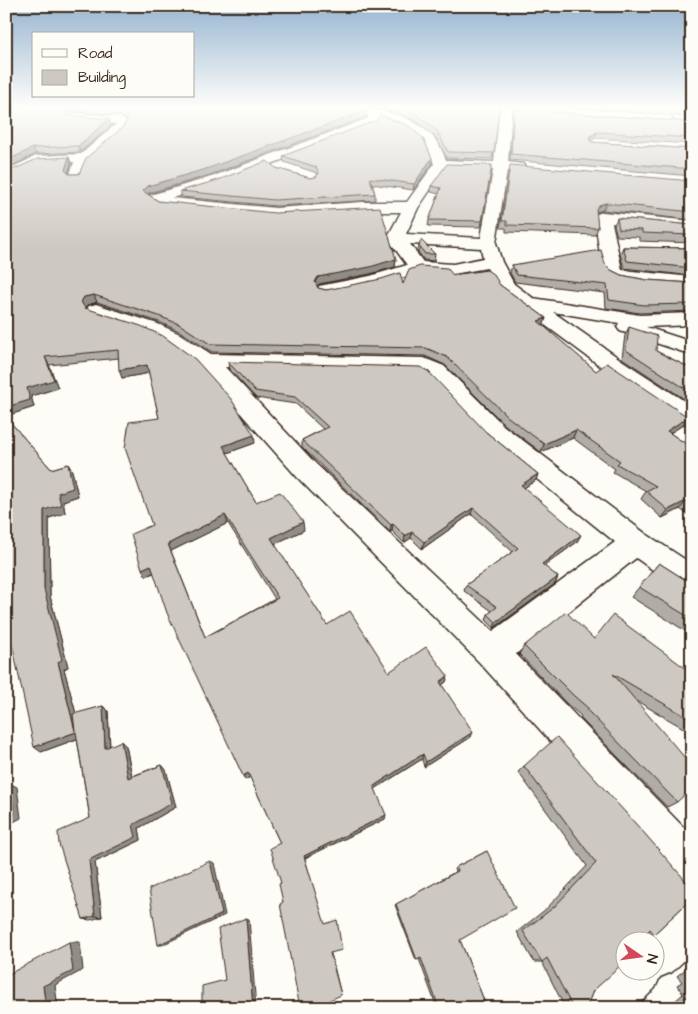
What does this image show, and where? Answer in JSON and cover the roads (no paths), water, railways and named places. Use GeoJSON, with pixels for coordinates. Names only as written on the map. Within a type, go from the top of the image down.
{"type":"FeatureCollection","features":[{"type":"Feature","properties":{"kind":"street"},"geometry":{"type":"LineString","coordinates":[[76,176],[77,169],[88,154]]}},
{"type":"Feature","properties":{"kind":"street"},"geometry":{"type":"LineString","coordinates":[[299,154],[276,165],[155,198],[160,201],[276,213],[312,212],[362,207],[410,207]]}},
{"type":"Feature","properties":{"kind":"street"},"geometry":{"type":"LineString","coordinates":[[436,154],[441,164]]}},
{"type":"Feature","properties":{"kind":"street"},"geometry":{"type":"LineString","coordinates":[[500,154],[498,191],[488,243],[493,262],[506,287],[615,366],[692,417]]}},
{"type":"Feature","properties":{"kind":"street"},"geometry":{"type":"LineString","coordinates":[[6,176],[36,160],[84,158]]}},
{"type":"Feature","properties":{"kind":"street"},"geometry":{"type":"LineString","coordinates":[[441,164],[499,165],[529,168]]}},
{"type":"Feature","properties":{"kind":"street"},"geometry":{"type":"LineString","coordinates":[[395,238],[410,207],[427,187],[441,164]]}},
{"type":"Feature","properties":{"kind":"street"},"geometry":{"type":"LineString","coordinates":[[692,226],[603,217],[613,270],[619,276],[692,283]]}},
{"type":"Feature","properties":{"kind":"street"},"geometry":{"type":"LineString","coordinates":[[395,238],[488,243]]}},
{"type":"Feature","properties":{"kind":"street"},"geometry":{"type":"LineString","coordinates":[[395,238],[418,267]]}},
{"type":"Feature","properties":{"kind":"street"},"geometry":{"type":"LineString","coordinates":[[610,247],[629,248]]}},
{"type":"Feature","properties":{"kind":"street"},"geometry":{"type":"LineString","coordinates":[[326,290],[373,281],[418,267],[453,269],[493,262]]}},
{"type":"Feature","properties":{"kind":"street"},"geometry":{"type":"LineString","coordinates":[[526,301],[640,321],[692,319]]}},
{"type":"Feature","properties":{"kind":"street"},"geometry":{"type":"LineString","coordinates":[[96,310],[173,338],[206,360],[306,470],[492,652],[692,867]]}},
{"type":"Feature","properties":{"kind":"street"},"geometry":{"type":"LineString","coordinates":[[578,311],[692,349]]}},
{"type":"Feature","properties":{"kind":"street"},"geometry":{"type":"LineString","coordinates":[[206,360],[424,364],[443,377],[496,432],[636,542],[692,582]]}},
{"type":"Feature","properties":{"kind":"street"},"geometry":{"type":"LineString","coordinates":[[492,652],[636,542]]}},
{"type":"Feature","properties":{"kind":"street"},"geometry":{"type":"LineString","coordinates":[[666,947],[692,922]]}},
{"type":"Feature","properties":{"kind":"street"},"geometry":{"type":"LineString","coordinates":[[601,1008],[629,982]]}}]}
